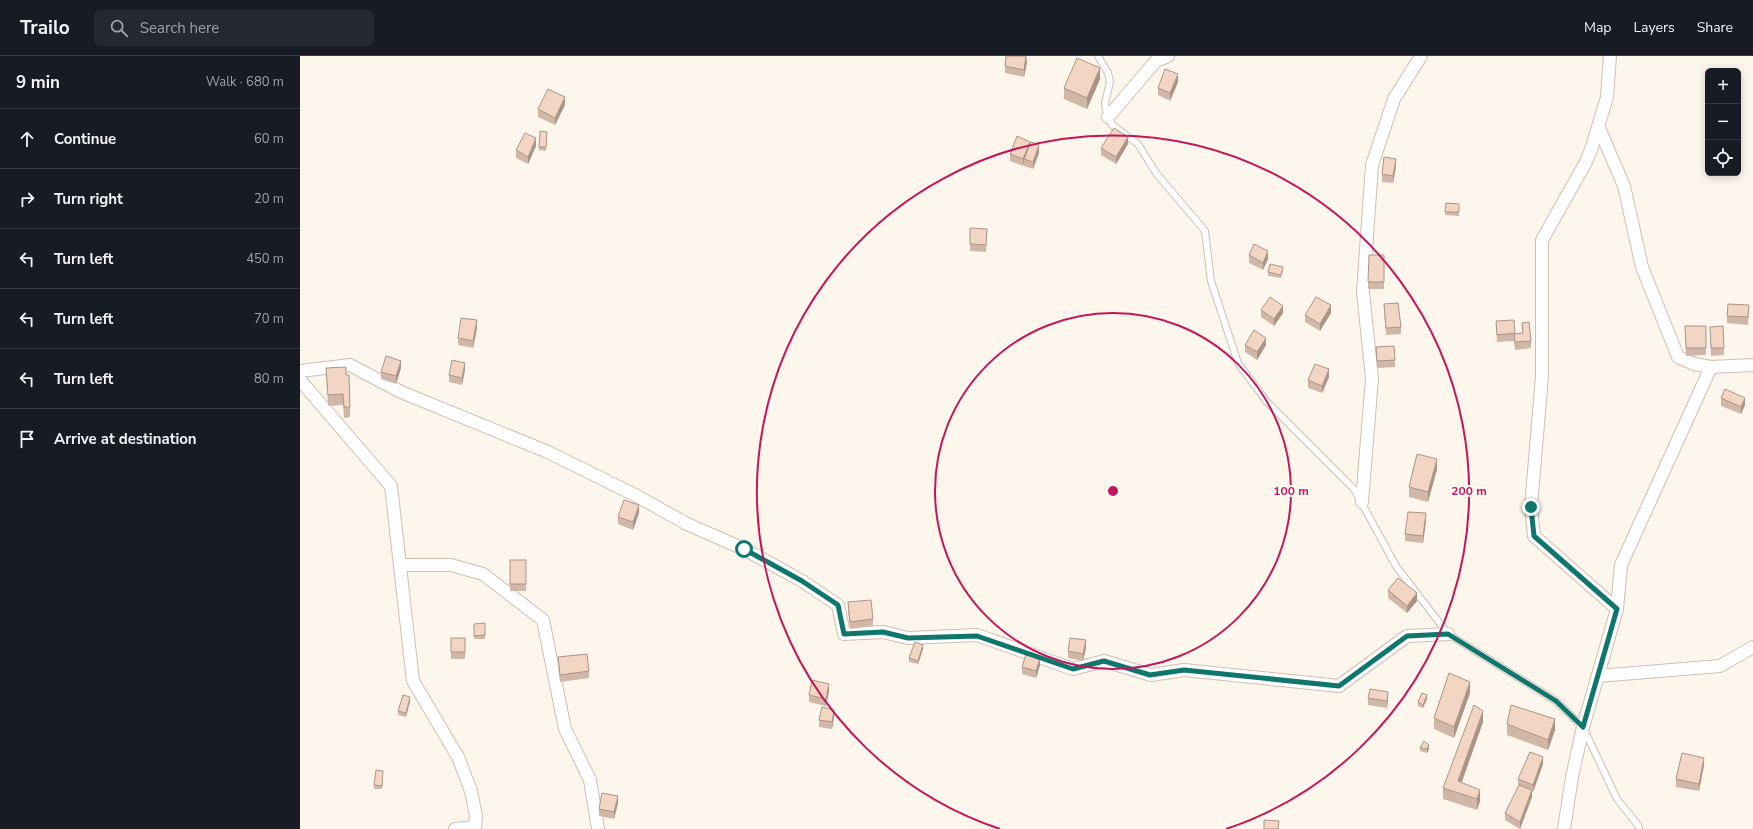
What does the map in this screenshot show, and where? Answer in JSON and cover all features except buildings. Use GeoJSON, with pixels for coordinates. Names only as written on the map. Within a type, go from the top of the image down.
{"type":"FeatureCollection","features":[{"type":"Feature","properties":{"kind":"street"},"geometry":{"type":"LineString","coordinates":[[1108,117],[1156,61],[1168,56]]}},
{"type":"Feature","properties":{"kind":"street"},"geometry":{"type":"LineString","coordinates":[[1362,502],[1372,378],[1363,292],[1372,165],[1394,99],[1421,56]]}},
{"type":"Feature","properties":{"kind":"street"},"geometry":{"type":"LineString","coordinates":[[1610,56],[1607,97],[1599,128],[1586,162],[1542,240],[1542,376],[1531,507],[1534,536],[1617,609]]}},
{"type":"Feature","properties":{"kind":"street"},"geometry":{"type":"LineString","coordinates":[[1599,128],[1624,186],[1642,266],[1678,357],[1694,364],[1711,367],[1753,365]]}},
{"type":"Feature","properties":{"kind":"street"},"geometry":{"type":"LineString","coordinates":[[300,371],[350,365],[370,378],[401,392],[548,452],[637,496],[687,524],[744,549],[802,581],[838,605],[844,634],[883,632],[908,638],[977,636],[1073,669],[1104,661],[1150,675],[1184,670],[1339,686],[1407,636],[1448,634]]}},
{"type":"Feature","properties":{"kind":"street"},"geometry":{"type":"LineString","coordinates":[[1564,829],[1572,777],[1583,727],[1617,609],[1620,565],[1711,367]]}},
{"type":"Feature","properties":{"kind":"street"},"geometry":{"type":"LineString","coordinates":[[300,380],[391,486],[413,681],[458,757],[471,791],[476,816],[475,828],[455,829]]}},
{"type":"Feature","properties":{"kind":"street"},"geometry":{"type":"LineString","coordinates":[[400,565],[451,565],[483,574],[543,620],[565,729],[590,780],[598,829]]}},
{"type":"Feature","properties":{"kind":"street"},"geometry":{"type":"LineString","coordinates":[[1598,676],[1720,666],[1753,647]]}},
{"type":"Feature","properties":{"kind":"lane"},"geometry":{"type":"LineString","coordinates":[[1098,56],[1108,73],[1110,82],[1105,103],[1108,117],[1112,124],[1138,144],[1156,173],[1205,231],[1211,281],[1238,363],[1266,402],[1354,488],[1396,566],[1448,634],[1556,701],[1583,727],[1617,800],[1638,825],[1639,829]]}},
{"type":"Feature","properties":{"kind":"route"},"geometry":{"type":"LineString","coordinates":[[744,549],[802,581],[838,605],[844,634],[883,632],[908,638],[977,636],[1073,669],[1104,661],[1150,675],[1184,670],[1339,686],[1407,636],[1448,634],[1556,701],[1583,727],[1617,609],[1534,536],[1531,507]]}}]}
